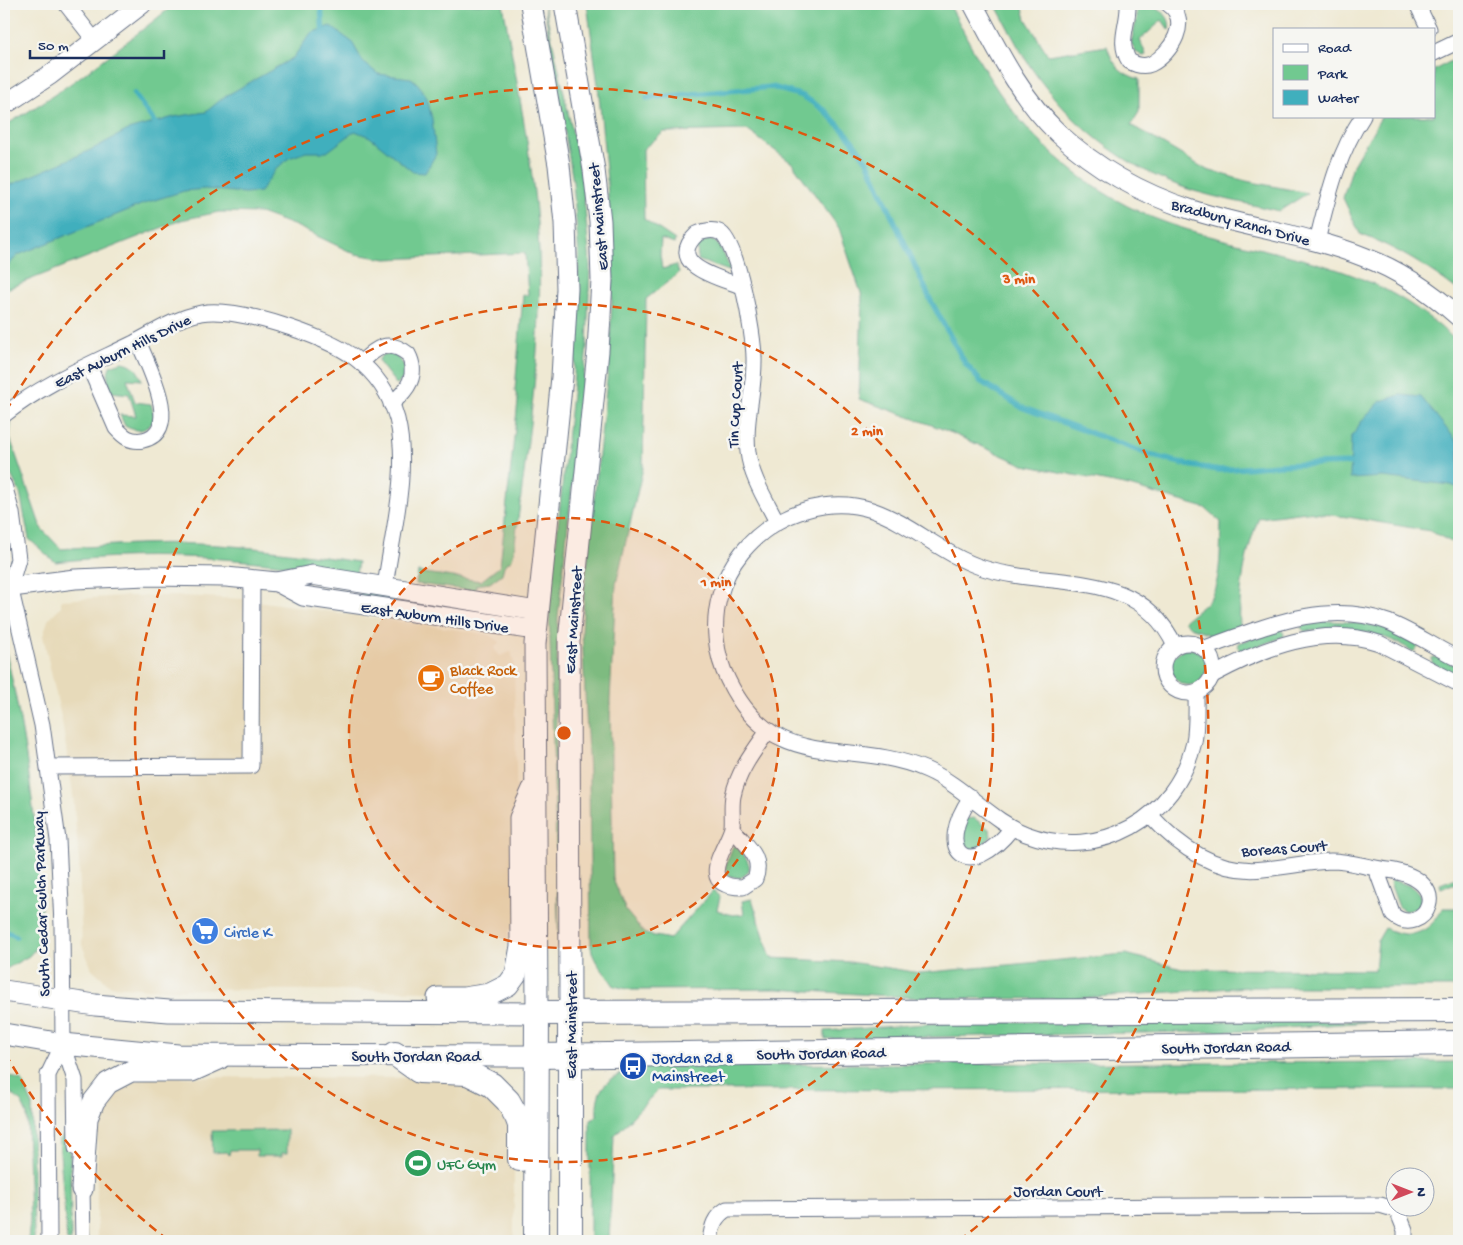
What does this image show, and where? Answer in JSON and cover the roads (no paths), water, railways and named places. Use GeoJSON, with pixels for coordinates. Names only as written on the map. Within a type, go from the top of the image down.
{"type":"FeatureCollection","features":[{"type":"Feature","properties":{"kind":"main road","name":"East Mainstreet"},"geometry":{"type":"LineString","coordinates":[[531,4],[559,165],[565,223],[567,288],[563,368],[536,621],[537,1056],[535,1241]]}},
{"type":"Feature","properties":{"kind":"main road","name":"East Mainstreet"},"geometry":{"type":"LineString","coordinates":[[565,4],[597,193],[602,280],[598,351],[569,649],[570,1241]]}},
{"type":"Feature","properties":{"kind":"main road"},"geometry":{"type":"LineString","coordinates":[[368,1012],[395,998],[464,998],[484,995],[503,988],[512,980],[519,967],[521,951],[520,818],[535,784]]}},
{"type":"Feature","properties":{"kind":"main road"},"geometry":{"type":"LineString","coordinates":[[4,991],[62,1001],[136,1010],[169,1011],[537,1013],[1459,1010]]}},
{"type":"Feature","properties":{"kind":"main road","name":"South Jordan Road"},"geometry":{"type":"LineString","coordinates":[[4,1034],[63,1044],[178,1055],[395,1054],[537,1056],[1459,1043]]}},
{"type":"Feature","properties":{"kind":"main road"},"geometry":{"type":"LineString","coordinates":[[395,1054],[419,1071],[454,1072],[477,1076],[492,1085],[508,1101],[520,1125],[521,1201],[535,1241]]}},
{"type":"Feature","properties":{"kind":"main road"},"geometry":{"type":"LineString","coordinates":[[82,1190],[87,1118],[94,1101],[108,1083],[120,1075],[131,1071],[192,1071],[228,1055]]}},
{"type":"Feature","properties":{"kind":"street"},"geometry":{"type":"LineString","coordinates":[[66,4],[95,41]]}},
{"type":"Feature","properties":{"kind":"street"},"geometry":{"type":"LineString","coordinates":[[4,105],[29,90],[142,4]]}},
{"type":"Feature","properties":{"kind":"street","name":"Bradbury Ranch Drive"},"geometry":{"type":"LineString","coordinates":[[973,4],[1007,67],[1030,101],[1057,132],[1103,168],[1144,192],[1193,210],[1317,241],[1364,257],[1399,273],[1431,294],[1459,317]]}},
{"type":"Feature","properties":{"kind":"street"},"geometry":{"type":"LineString","coordinates":[[1128,4],[1128,14],[1122,40],[1124,54],[1129,61],[1142,65],[1156,60],[1177,35],[1180,18],[1177,12],[1168,4]]}},
{"type":"Feature","properties":{"kind":"street"},"geometry":{"type":"LineString","coordinates":[[1417,4],[1429,28]]}},
{"type":"Feature","properties":{"kind":"street"},"geometry":{"type":"LineString","coordinates":[[1436,48],[1459,41]]}},
{"type":"Feature","properties":{"kind":"street"},"geometry":{"type":"LineString","coordinates":[[1317,241],[1338,163],[1350,137],[1362,118]]}},
{"type":"Feature","properties":{"kind":"street","name":"Tin Cup Court"},"geometry":{"type":"LineString","coordinates":[[741,286],[748,308],[754,358],[747,434],[750,464],[777,522]]}},
{"type":"Feature","properties":{"kind":"street","name":"East Auburn Hills Drive"},"geometry":{"type":"LineString","coordinates":[[4,415],[42,389],[158,329],[204,313],[231,313],[263,320],[344,350],[361,363],[379,382],[392,404],[400,431],[403,458],[385,587]]}},
{"type":"Feature","properties":{"kind":"street"},"geometry":{"type":"LineString","coordinates":[[89,366],[116,428],[122,435],[129,440],[153,436],[160,428],[162,408],[138,341]]}},
{"type":"Feature","properties":{"kind":"street"},"geometry":{"type":"LineString","coordinates":[[361,363],[381,346],[393,345],[408,354],[414,371],[405,392],[392,404]]}},
{"type":"Feature","properties":{"kind":"street"},"geometry":{"type":"LineString","coordinates":[[4,484],[12,514],[18,559],[6,585]]}},
{"type":"Feature","properties":{"kind":"street"},"geometry":{"type":"LineString","coordinates":[[1175,646],[1159,620],[1136,602],[1113,589],[1090,583],[1025,578],[982,568],[940,549],[872,510],[858,507],[832,506],[805,511],[777,522],[751,542],[731,569],[720,595],[716,624],[718,652],[727,679],[745,709],[768,731],[813,749],[865,753],[901,760],[932,772],[971,796],[1012,828],[1047,841],[1089,843],[1120,834],[1151,816],[1163,804],[1181,778],[1191,752],[1196,728],[1196,692]]}},
{"type":"Feature","properties":{"kind":"street","name":"East Auburn Hills Drive"},"geometry":{"type":"LineString","coordinates":[[6,585],[75,579],[147,576],[277,582],[312,575],[385,587],[536,621]]}},
{"type":"Feature","properties":{"kind":"street"},"geometry":{"type":"LineString","coordinates":[[49,767],[252,766],[252,580]]}},
{"type":"Feature","properties":{"kind":"street","name":"East Auburn Hills Drive"},"geometry":{"type":"LineString","coordinates":[[277,582],[303,596],[536,621]]}},
{"type":"Feature","properties":{"kind":"street","name":"South Cedar Gulch Parkway"},"geometry":{"type":"LineString","coordinates":[[6,585],[31,675],[49,767],[60,872],[63,1044],[75,1080],[77,1170],[82,1190],[82,1241]]}},
{"type":"Feature","properties":{"kind":"street"},"geometry":{"type":"LineString","coordinates":[[1205,648],[1289,620],[1314,614],[1364,615],[1404,629],[1459,659]]}},
{"type":"Feature","properties":{"kind":"street"},"geometry":{"type":"LineString","coordinates":[[1289,620],[1295,641]]}},
{"type":"Feature","properties":{"kind":"street"},"geometry":{"type":"LineString","coordinates":[[1213,675],[1243,659],[1295,641],[1332,636],[1366,639],[1389,648],[1459,684]]}},
{"type":"Feature","properties":{"kind":"street"},"geometry":{"type":"LineString","coordinates":[[1188,642],[1205,648],[1212,658],[1213,675],[1209,683],[1196,692],[1180,692],[1167,682],[1163,666],[1169,651],[1175,646],[1188,642]]}},
{"type":"Feature","properties":{"kind":"street"},"geometry":{"type":"LineString","coordinates":[[1419,665],[1430,644]]}},
{"type":"Feature","properties":{"kind":"street"},"geometry":{"type":"LineString","coordinates":[[732,828],[732,806],[737,784],[748,760],[768,731]]}},
{"type":"Feature","properties":{"kind":"street"},"geometry":{"type":"LineString","coordinates":[[971,796],[959,814],[954,834],[957,850],[963,855],[973,858],[984,855],[998,844],[1012,828]]}},
{"type":"Feature","properties":{"kind":"street","name":"Boreas Court"},"geometry":{"type":"LineString","coordinates":[[1151,816],[1187,849],[1216,863],[1232,868],[1263,870],[1334,861],[1349,862],[1376,869]]}},
{"type":"Feature","properties":{"kind":"street","name":"South Cedar Gulch Parkway"},"geometry":{"type":"LineString","coordinates":[[49,1241],[48,1074],[63,1044]]}},
{"type":"Feature","properties":{"kind":"street","name":"Jordan Court"},"geometry":{"type":"LineString","coordinates":[[710,1241],[714,1222],[718,1214],[728,1209],[738,1208],[1380,1205],[1397,1210],[1405,1230],[1405,1241]]}},
{"type":"Feature","properties":{"kind":"water"},"geometry":{"type":"Polygon","coordinates":[[[330,26],[352,42],[363,62],[378,74],[411,78],[418,84],[427,98],[432,119],[436,154],[425,173],[413,172],[370,137],[355,131],[327,152],[306,152],[289,158],[276,169],[260,192],[244,193],[205,189],[184,191],[148,202],[18,255],[4,270],[4,188],[93,149],[128,130],[174,117],[206,112],[224,97],[293,58],[311,33],[330,26]]]}},
{"type":"Feature","properties":{"kind":"water"},"geometry":{"type":"Polygon","coordinates":[[[1400,395],[1421,397],[1459,444],[1459,488],[1451,485],[1383,477],[1350,479],[1351,438],[1361,422],[1381,401],[1400,395]]]}},
{"type":"Feature","properties":{"kind":"waterway"},"geometry":{"type":"LineString","coordinates":[[321,4],[323,37]]}},
{"type":"Feature","properties":{"kind":"waterway"},"geometry":{"type":"LineString","coordinates":[[647,98],[772,87],[803,96],[825,111],[848,135],[867,161],[931,301],[965,363],[980,381],[1021,407],[1153,456],[1193,466],[1220,470],[1279,465],[1356,463]]}},
{"type":"Feature","properties":{"kind":"waterway"},"geometry":{"type":"LineString","coordinates":[[134,94],[158,127]]}},
{"type":"Feature","properties":{"kind":"waterway"},"geometry":{"type":"LineString","coordinates":[[4,931],[16,936]]}},
{"type":"Feature","properties":{"kind":"place","name":"Black Rock Coffee"},"geometry":{"type":"Point","coordinates":[431,678]}},
{"type":"Feature","properties":{"kind":"place","name":"Circle K"},"geometry":{"type":"Point","coordinates":[205,931]}},
{"type":"Feature","properties":{"kind":"place","name":"Jordan Rd & Mainstreet"},"geometry":{"type":"Point","coordinates":[633,1066]}},
{"type":"Feature","properties":{"kind":"place","name":"UFC Gym"},"geometry":{"type":"Point","coordinates":[418,1163]}}]}
